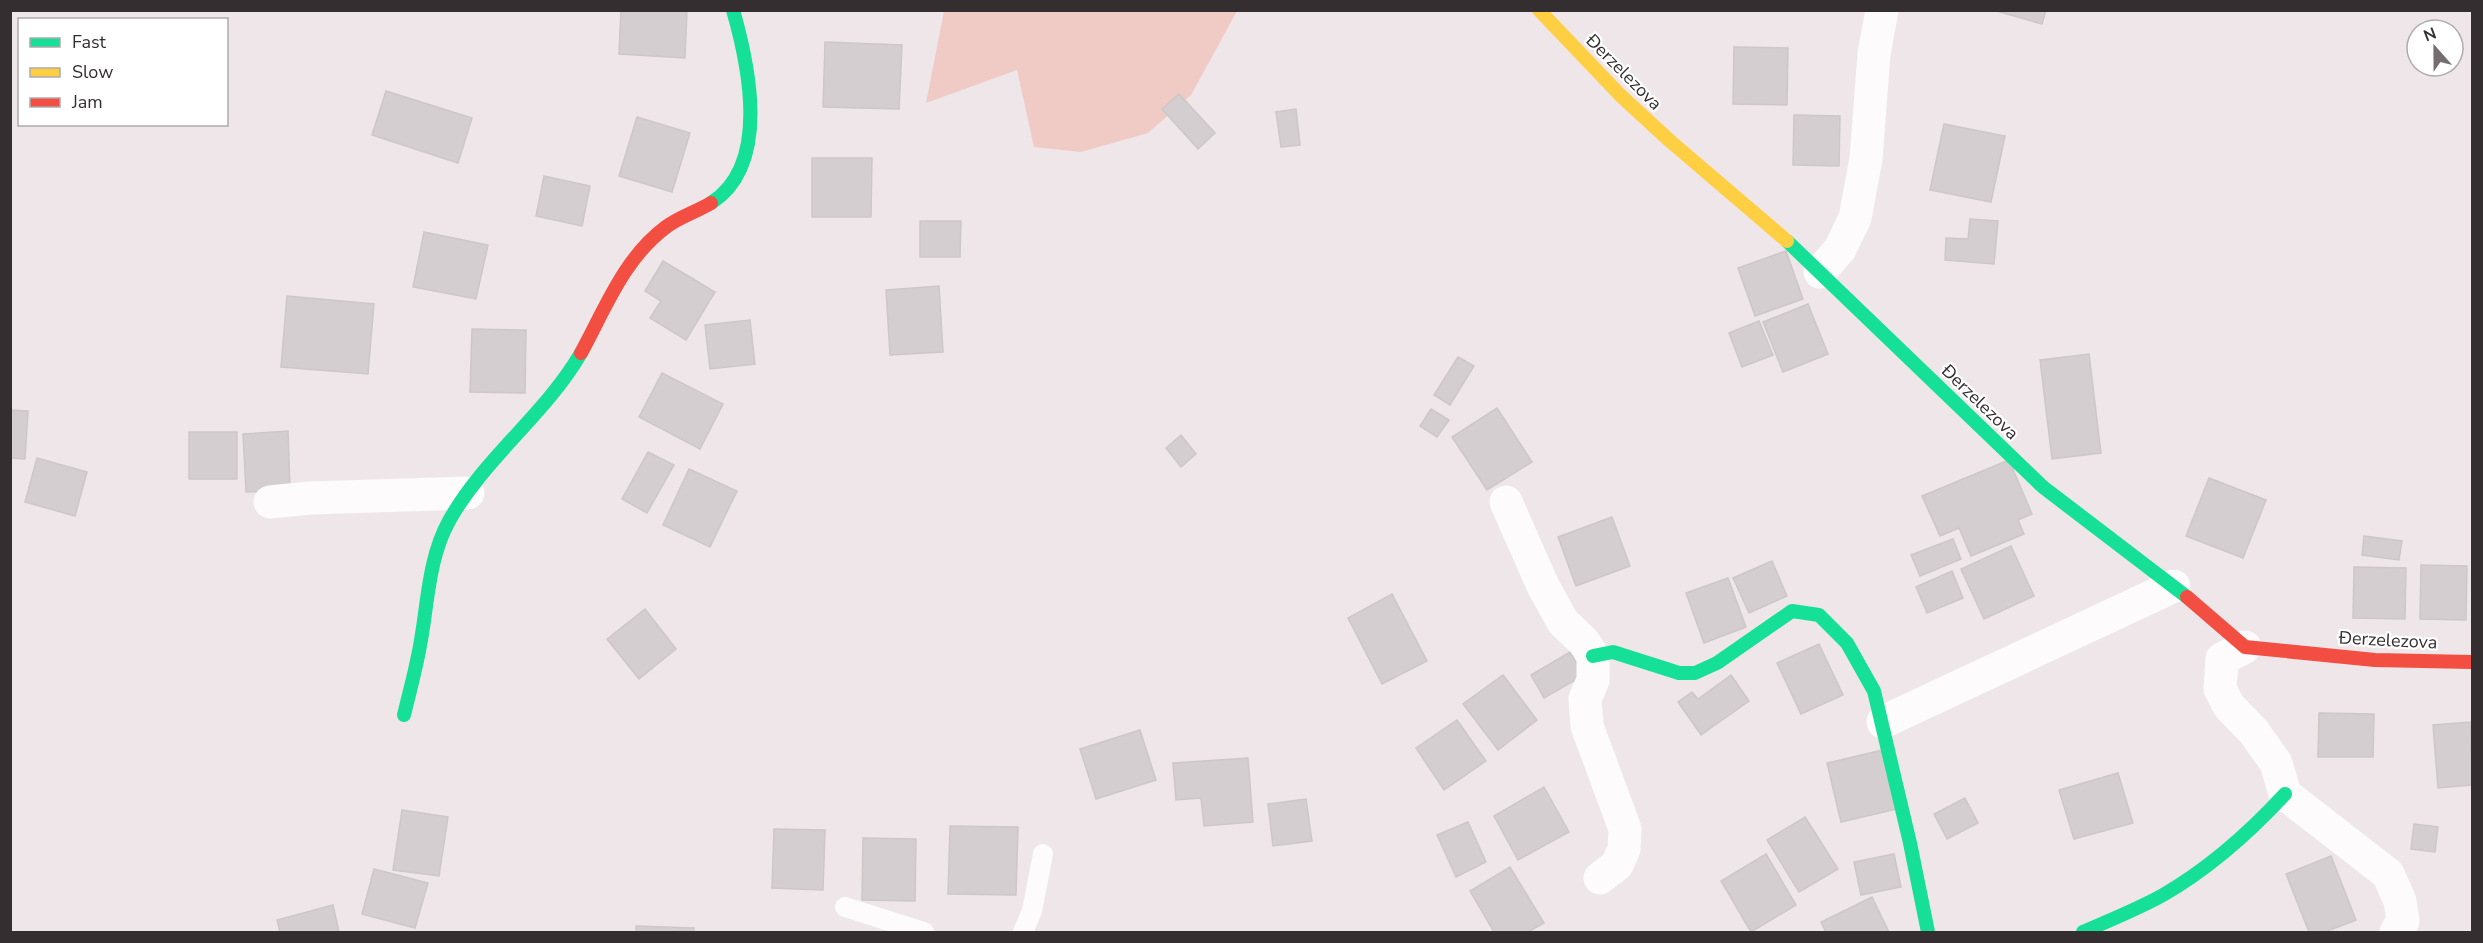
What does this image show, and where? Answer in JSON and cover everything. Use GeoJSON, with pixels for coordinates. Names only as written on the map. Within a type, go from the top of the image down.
{"type":"FeatureCollection","features":[{"type":"Feature","properties":{"kind":"street"},"geometry":{"type":"LineString","coordinates":[[404,715],[421,642],[437,546],[449,521],[486,469],[528,425],[563,381],[636,258],[665,228],[722,196],[737,174],[747,147],[752,100],[741,35],[733,10]]}},
{"type":"Feature","properties":{"kind":"street","name":"Đerzelezova"},"geometry":{"type":"LineString","coordinates":[[1539,10],[1620,95],[1662,134],[1782,236],[2043,487],[2081,518],[2174,586],[2245,647],[2375,660],[2472,662]]}},
{"type":"Feature","properties":{"kind":"street"},"geometry":{"type":"LineString","coordinates":[[1820,272],[1840,249],[1855,218],[1866,159],[1874,54],[1882,10]]}},
{"type":"Feature","properties":{"kind":"street"},"geometry":{"type":"LineString","coordinates":[[270,502],[310,498],[468,493]]}},
{"type":"Feature","properties":{"kind":"street"},"geometry":{"type":"LineString","coordinates":[[1506,502],[1543,586],[1563,622],[1584,642],[1593,656],[1593,680],[1585,699],[1587,726],[1625,829],[1624,849],[1617,864],[1600,878]]}},
{"type":"Feature","properties":{"kind":"street"},"geometry":{"type":"LineString","coordinates":[[1883,722],[2174,586]]}},
{"type":"Feature","properties":{"kind":"street"},"geometry":{"type":"LineString","coordinates":[[1593,656],[1613,652],[1679,673],[1695,673],[1717,663],[1792,611],[1819,615],[1847,643],[1874,691],[1883,722],[1928,933]]}},
{"type":"Feature","properties":{"kind":"street"},"geometry":{"type":"LineString","coordinates":[[2245,647],[2222,659],[2220,689],[2229,705],[2254,732],[2276,762],[2285,794],[2388,874],[2400,901],[2403,921],[2396,933]]}},
{"type":"Feature","properties":{"kind":"street"},"geometry":{"type":"LineString","coordinates":[[2083,933],[2173,889],[2224,853],[2259,822],[2285,794]]}},
{"type":"Feature","properties":{"kind":"lane"},"geometry":{"type":"LineString","coordinates":[[1023,933],[1032,911],[1043,854]]}},
{"type":"Feature","properties":{"kind":"lane"},"geometry":{"type":"LineString","coordinates":[[845,907],[924,933]]}},
{"type":"Feature","properties":{"kind":"shaded area"},"geometry":{"type":"Polygon","coordinates":[[[944,11],[1237,11],[1191,95],[1148,133],[1081,152],[1034,147],[1017,70],[926,103],[944,11]]]}},
{"type":"Feature","properties":{"kind":"building"},"geometry":{"type":"Polygon","coordinates":[[[621,10],[687,10],[685,58],[619,54],[621,10]]]}},
{"type":"Feature","properties":{"kind":"building"},"geometry":{"type":"Polygon","coordinates":[[[1993,10],[2046,10],[2042,24],[1993,10]]]}},
{"type":"Feature","properties":{"kind":"building"},"geometry":{"type":"Polygon","coordinates":[[[825,42],[902,45],[899,109],[823,107],[825,42]]]}},
{"type":"Feature","properties":{"kind":"building"},"geometry":{"type":"Polygon","coordinates":[[[1734,47],[1788,48],[1787,105],[1733,104],[1734,47]]]}},
{"type":"Feature","properties":{"kind":"building"},"geometry":{"type":"Polygon","coordinates":[[[386,91],[472,118],[458,163],[372,135],[386,91]]]}},
{"type":"Feature","properties":{"kind":"building"},"geometry":{"type":"Polygon","coordinates":[[[1179,94],[1215,133],[1198,149],[1162,109],[1179,94]]]}},
{"type":"Feature","properties":{"kind":"building"},"geometry":{"type":"Polygon","coordinates":[[[1296,109],[1300,145],[1281,147],[1276,112],[1296,109]]]}},
{"type":"Feature","properties":{"kind":"building"},"geometry":{"type":"Polygon","coordinates":[[[1794,115],[1840,116],[1839,166],[1793,165],[1794,115]]]}},
{"type":"Feature","properties":{"kind":"building"},"geometry":{"type":"Polygon","coordinates":[[[637,117],[690,133],[672,192],[619,176],[637,117]]]}},
{"type":"Feature","properties":{"kind":"building"},"geometry":{"type":"Polygon","coordinates":[[[1944,124],[2005,136],[1991,202],[1930,190],[1944,124]]]}},
{"type":"Feature","properties":{"kind":"building"},"geometry":{"type":"Polygon","coordinates":[[[812,158],[872,158],[871,217],[812,217],[812,158]]]}},
{"type":"Feature","properties":{"kind":"building"},"geometry":{"type":"Polygon","coordinates":[[[544,176],[590,186],[582,226],[536,216],[544,176]]]}},
{"type":"Feature","properties":{"kind":"building"},"geometry":{"type":"Polygon","coordinates":[[[1970,219],[1998,221],[1994,264],[1945,260],[1946,238],[1968,239],[1970,219]]]}},
{"type":"Feature","properties":{"kind":"building"},"geometry":{"type":"Polygon","coordinates":[[[920,221],[961,221],[960,257],[920,257],[920,221]]]}},
{"type":"Feature","properties":{"kind":"building"},"geometry":{"type":"Polygon","coordinates":[[[424,232],[488,245],[476,299],[413,287],[424,232]]]}},
{"type":"Feature","properties":{"kind":"building"},"geometry":{"type":"Polygon","coordinates":[[[1786,251],[1803,299],[1755,316],[1738,268],[1786,251]]]}},
{"type":"Feature","properties":{"kind":"building"},"geometry":{"type":"Polygon","coordinates":[[[663,261],[715,292],[686,340],[650,318],[661,301],[645,291],[663,261]]]}},
{"type":"Feature","properties":{"kind":"building"},"geometry":{"type":"Polygon","coordinates":[[[939,286],[943,352],[890,355],[886,290],[939,286]]]}},
{"type":"Feature","properties":{"kind":"building"},"geometry":{"type":"Polygon","coordinates":[[[287,296],[374,304],[368,374],[281,367],[287,296]]]}},
{"type":"Feature","properties":{"kind":"building"},"geometry":{"type":"Polygon","coordinates":[[[1808,304],[1828,354],[1783,372],[1763,322],[1808,304]]]}},
{"type":"Feature","properties":{"kind":"building"},"geometry":{"type":"Polygon","coordinates":[[[750,320],[755,364],[710,369],[705,325],[750,320]]]}},
{"type":"Feature","properties":{"kind":"building"},"geometry":{"type":"Polygon","coordinates":[[[1759,321],[1773,355],[1742,367],[1729,333],[1759,321]]]}},
{"type":"Feature","properties":{"kind":"building"},"geometry":{"type":"Polygon","coordinates":[[[472,329],[526,330],[525,393],[470,392],[472,329]]]}},
{"type":"Feature","properties":{"kind":"building"},"geometry":{"type":"Polygon","coordinates":[[[2089,354],[2101,453],[2052,459],[2040,360],[2089,354]]]}},
{"type":"Feature","properties":{"kind":"building"},"geometry":{"type":"Polygon","coordinates":[[[1458,357],[1474,366],[1450,405],[1434,395],[1458,357]]]}},
{"type":"Feature","properties":{"kind":"building"},"geometry":{"type":"Polygon","coordinates":[[[662,373],[723,404],[700,449],[639,417],[662,373]]]}},
{"type":"Feature","properties":{"kind":"building"},"geometry":{"type":"Polygon","coordinates":[[[1497,408],[1532,462],[1487,490],[1452,437],[1497,408]]]}},
{"type":"Feature","properties":{"kind":"building"},"geometry":{"type":"Polygon","coordinates":[[[1431,409],[1449,420],[1437,437],[1420,426],[1431,409]]]}},
{"type":"Feature","properties":{"kind":"building"},"geometry":{"type":"Polygon","coordinates":[[[10,410],[28,411],[25,459],[10,458],[10,410]]]}},
{"type":"Feature","properties":{"kind":"building"},"geometry":{"type":"Polygon","coordinates":[[[288,431],[290,490],[246,492],[243,434],[288,431]]]}},
{"type":"Feature","properties":{"kind":"building"},"geometry":{"type":"Polygon","coordinates":[[[189,432],[237,432],[237,479],[189,479],[189,432]]]}},
{"type":"Feature","properties":{"kind":"building"},"geometry":{"type":"Polygon","coordinates":[[[1181,435],[1196,454],[1181,467],[1166,448],[1181,435]]]}},
{"type":"Feature","properties":{"kind":"building"},"geometry":{"type":"Polygon","coordinates":[[[648,452],[674,465],[647,513],[622,499],[648,452]]]}},
{"type":"Feature","properties":{"kind":"building"},"geometry":{"type":"Polygon","coordinates":[[[37,458],[87,472],[75,516],[25,502],[37,458]]]}},
{"type":"Feature","properties":{"kind":"building"},"geometry":{"type":"Polygon","coordinates":[[[2009,460],[2032,514],[2018,520],[2024,534],[1971,556],[1959,528],[1940,536],[1922,496],[2009,460]]]}},
{"type":"Feature","properties":{"kind":"building"},"geometry":{"type":"Polygon","coordinates":[[[689,469],[737,491],[710,547],[663,525],[689,469]]]}},
{"type":"Feature","properties":{"kind":"building"},"geometry":{"type":"Polygon","coordinates":[[[2209,478],[2266,500],[2243,558],[2186,536],[2209,478]]]}},
{"type":"Feature","properties":{"kind":"building"},"geometry":{"type":"Polygon","coordinates":[[[1612,517],[1630,566],[1576,586],[1558,537],[1612,517]]]}},
{"type":"Feature","properties":{"kind":"building"},"geometry":{"type":"Polygon","coordinates":[[[2364,536],[2402,541],[2399,560],[2362,555],[2364,536]]]}},
{"type":"Feature","properties":{"kind":"building"},"geometry":{"type":"Polygon","coordinates":[[[1953,539],[1961,559],[1920,576],[1911,555],[1953,539]]]}},
{"type":"Feature","properties":{"kind":"building"},"geometry":{"type":"Polygon","coordinates":[[[2011,546],[2034,596],[1984,619],[1961,569],[2011,546]]]}},
{"type":"Feature","properties":{"kind":"building"},"geometry":{"type":"Polygon","coordinates":[[[1772,561],[1787,596],[1749,613],[1733,578],[1772,561]]]}},
{"type":"Feature","properties":{"kind":"building"},"geometry":{"type":"Polygon","coordinates":[[[2421,565],[2467,566],[2466,620],[2420,619],[2421,565]]]}},
{"type":"Feature","properties":{"kind":"building"},"geometry":{"type":"Polygon","coordinates":[[[2354,567],[2406,568],[2405,619],[2353,618],[2354,567]]]}},
{"type":"Feature","properties":{"kind":"building"},"geometry":{"type":"Polygon","coordinates":[[[1952,571],[1963,598],[1927,613],[1916,587],[1952,571]]]}},
{"type":"Feature","properties":{"kind":"building"},"geometry":{"type":"Polygon","coordinates":[[[1728,578],[1746,627],[1704,643],[1686,593],[1728,578]]]}},
{"type":"Feature","properties":{"kind":"building"},"geometry":{"type":"Polygon","coordinates":[[[1392,594],[1427,661],[1382,684],[1348,618],[1392,594]]]}},
{"type":"Feature","properties":{"kind":"building"},"geometry":{"type":"Polygon","coordinates":[[[645,609],[676,649],[639,679],[607,639],[645,609]]]}},
{"type":"Feature","properties":{"kind":"building"},"geometry":{"type":"Polygon","coordinates":[[[1819,644],[1843,695],[1801,714],[1777,663],[1819,644]]]}},
{"type":"Feature","properties":{"kind":"building"},"geometry":{"type":"Polygon","coordinates":[[[1570,652],[1584,675],[1544,698],[1531,675],[1570,652]]]}},
{"type":"Feature","properties":{"kind":"building"},"geometry":{"type":"Polygon","coordinates":[[[1503,675],[1537,720],[1498,750],[1463,704],[1503,675]]]}},
{"type":"Feature","properties":{"kind":"building"},"geometry":{"type":"Polygon","coordinates":[[[1731,675],[1749,701],[1701,735],[1678,702],[1692,692],[1698,699],[1731,675]]]}},
{"type":"Feature","properties":{"kind":"building"},"geometry":{"type":"Polygon","coordinates":[[[2319,713],[2374,714],[2373,757],[2318,757],[2319,713]]]}},
{"type":"Feature","properties":{"kind":"building"},"geometry":{"type":"Polygon","coordinates":[[[1457,720],[1486,761],[1444,790],[1416,748],[1457,720]]]}},
{"type":"Feature","properties":{"kind":"building"},"geometry":{"type":"Polygon","coordinates":[[[2471,722],[2472,785],[2438,788],[2433,725],[2471,722]]]}},
{"type":"Feature","properties":{"kind":"building"},"geometry":{"type":"Polygon","coordinates":[[[1140,730],[1156,780],[1096,799],[1080,749],[1140,730]]]}},
{"type":"Feature","properties":{"kind":"building"},"geometry":{"type":"Polygon","coordinates":[[[1883,750],[1897,809],[1841,822],[1827,763],[1883,750]]]}},
{"type":"Feature","properties":{"kind":"building"},"geometry":{"type":"Polygon","coordinates":[[[1248,758],[1253,822],[1204,826],[1201,798],[1176,800],[1173,763],[1248,758]]]}},
{"type":"Feature","properties":{"kind":"building"},"geometry":{"type":"Polygon","coordinates":[[[2118,773],[2133,823],[2074,839],[2059,790],[2118,773]]]}},
{"type":"Feature","properties":{"kind":"building"},"geometry":{"type":"Polygon","coordinates":[[[1544,787],[1569,832],[1518,860],[1494,816],[1544,787]]]}},
{"type":"Feature","properties":{"kind":"building"},"geometry":{"type":"Polygon","coordinates":[[[1965,798],[1978,823],[1947,839],[1934,814],[1965,798]]]}},
{"type":"Feature","properties":{"kind":"building"},"geometry":{"type":"Polygon","coordinates":[[[1306,799],[1312,841],[1273,846],[1268,804],[1306,799]]]}},
{"type":"Feature","properties":{"kind":"building"},"geometry":{"type":"Polygon","coordinates":[[[402,810],[448,817],[439,876],[393,870],[402,810]]]}},
{"type":"Feature","properties":{"kind":"building"},"geometry":{"type":"Polygon","coordinates":[[[1805,817],[1838,869],[1799,892],[1767,840],[1805,817]]]}},
{"type":"Feature","properties":{"kind":"building"},"geometry":{"type":"Polygon","coordinates":[[[1468,822],[1486,862],[1456,877],[1437,835],[1468,822]]]}},
{"type":"Feature","properties":{"kind":"building"},"geometry":{"type":"Polygon","coordinates":[[[2414,824],[2438,827],[2435,852],[2411,849],[2414,824]]]}},
{"type":"Feature","properties":{"kind":"building"},"geometry":{"type":"Polygon","coordinates":[[[950,826],[1018,827],[1016,895],[948,894],[950,826]]]}},
{"type":"Feature","properties":{"kind":"building"},"geometry":{"type":"Polygon","coordinates":[[[774,829],[825,830],[823,890],[772,888],[774,829]]]}},
{"type":"Feature","properties":{"kind":"building"},"geometry":{"type":"Polygon","coordinates":[[[863,838],[916,839],[915,901],[862,900],[863,838]]]}},
{"type":"Feature","properties":{"kind":"building"},"geometry":{"type":"Polygon","coordinates":[[[1766,854],[1796,905],[1751,932],[1721,881],[1766,854]]]}},
{"type":"Feature","properties":{"kind":"building"},"geometry":{"type":"Polygon","coordinates":[[[1894,854],[1901,887],[1861,895],[1854,862],[1894,854]]]}},
{"type":"Feature","properties":{"kind":"building"},"geometry":{"type":"Polygon","coordinates":[[[2331,856],[2356,920],[2325,932],[2309,932],[2286,874],[2331,856]]]}},
{"type":"Feature","properties":{"kind":"building"},"geometry":{"type":"Polygon","coordinates":[[[1510,867],[1544,923],[1528,932],[1494,932],[1470,891],[1510,867]]]}},
{"type":"Feature","properties":{"kind":"building"},"geometry":{"type":"Polygon","coordinates":[[[374,869],[428,883],[415,928],[362,914],[374,869]]]}},
{"type":"Feature","properties":{"kind":"building"},"geometry":{"type":"Polygon","coordinates":[[[1872,897],[1889,932],[1826,932],[1821,922],[1872,897]]]}},
{"type":"Feature","properties":{"kind":"building"},"geometry":{"type":"Polygon","coordinates":[[[333,905],[339,932],[280,932],[277,920],[333,905]]]}},
{"type":"Feature","properties":{"kind":"building"},"geometry":{"type":"Polygon","coordinates":[[[636,926],[694,928],[694,932],[636,932],[636,926]]]}},
{"type":"Feature","properties":{"kind":"traffic: fast"},"geometry":{"type":"LineString","coordinates":[[711,203],[730,186],[742,165],[749,140],[749,86],[745,58],[733,10]]}},
{"type":"Feature","properties":{"kind":"traffic: fast"},"geometry":{"type":"LineString","coordinates":[[1787,241],[2043,487],[2187,597]]}},
{"type":"Feature","properties":{"kind":"traffic: fast"},"geometry":{"type":"LineString","coordinates":[[404,715],[419,649],[433,564],[442,535],[463,498],[479,477],[550,397],[581,353]]}},
{"type":"Feature","properties":{"kind":"traffic: fast"},"geometry":{"type":"LineString","coordinates":[[1593,656],[1613,652],[1679,673],[1695,673],[1717,663],[1792,611],[1819,615],[1847,643],[1874,691],[1910,843],[1928,932]]}},
{"type":"Feature","properties":{"kind":"traffic: fast"},"geometry":{"type":"LineString","coordinates":[[2083,932],[2180,885],[2243,836],[2285,794]]}},
{"type":"Feature","properties":{"kind":"traffic: slow"},"geometry":{"type":"LineString","coordinates":[[1539,10],[1620,95],[1787,241]]}},
{"type":"Feature","properties":{"kind":"traffic: jam"},"geometry":{"type":"LineString","coordinates":[[581,353],[607,302],[638,254],[671,223],[711,203]]}},
{"type":"Feature","properties":{"kind":"traffic: jam"},"geometry":{"type":"LineString","coordinates":[[2187,597],[2245,647],[2375,660],[2472,662]]}}]}
